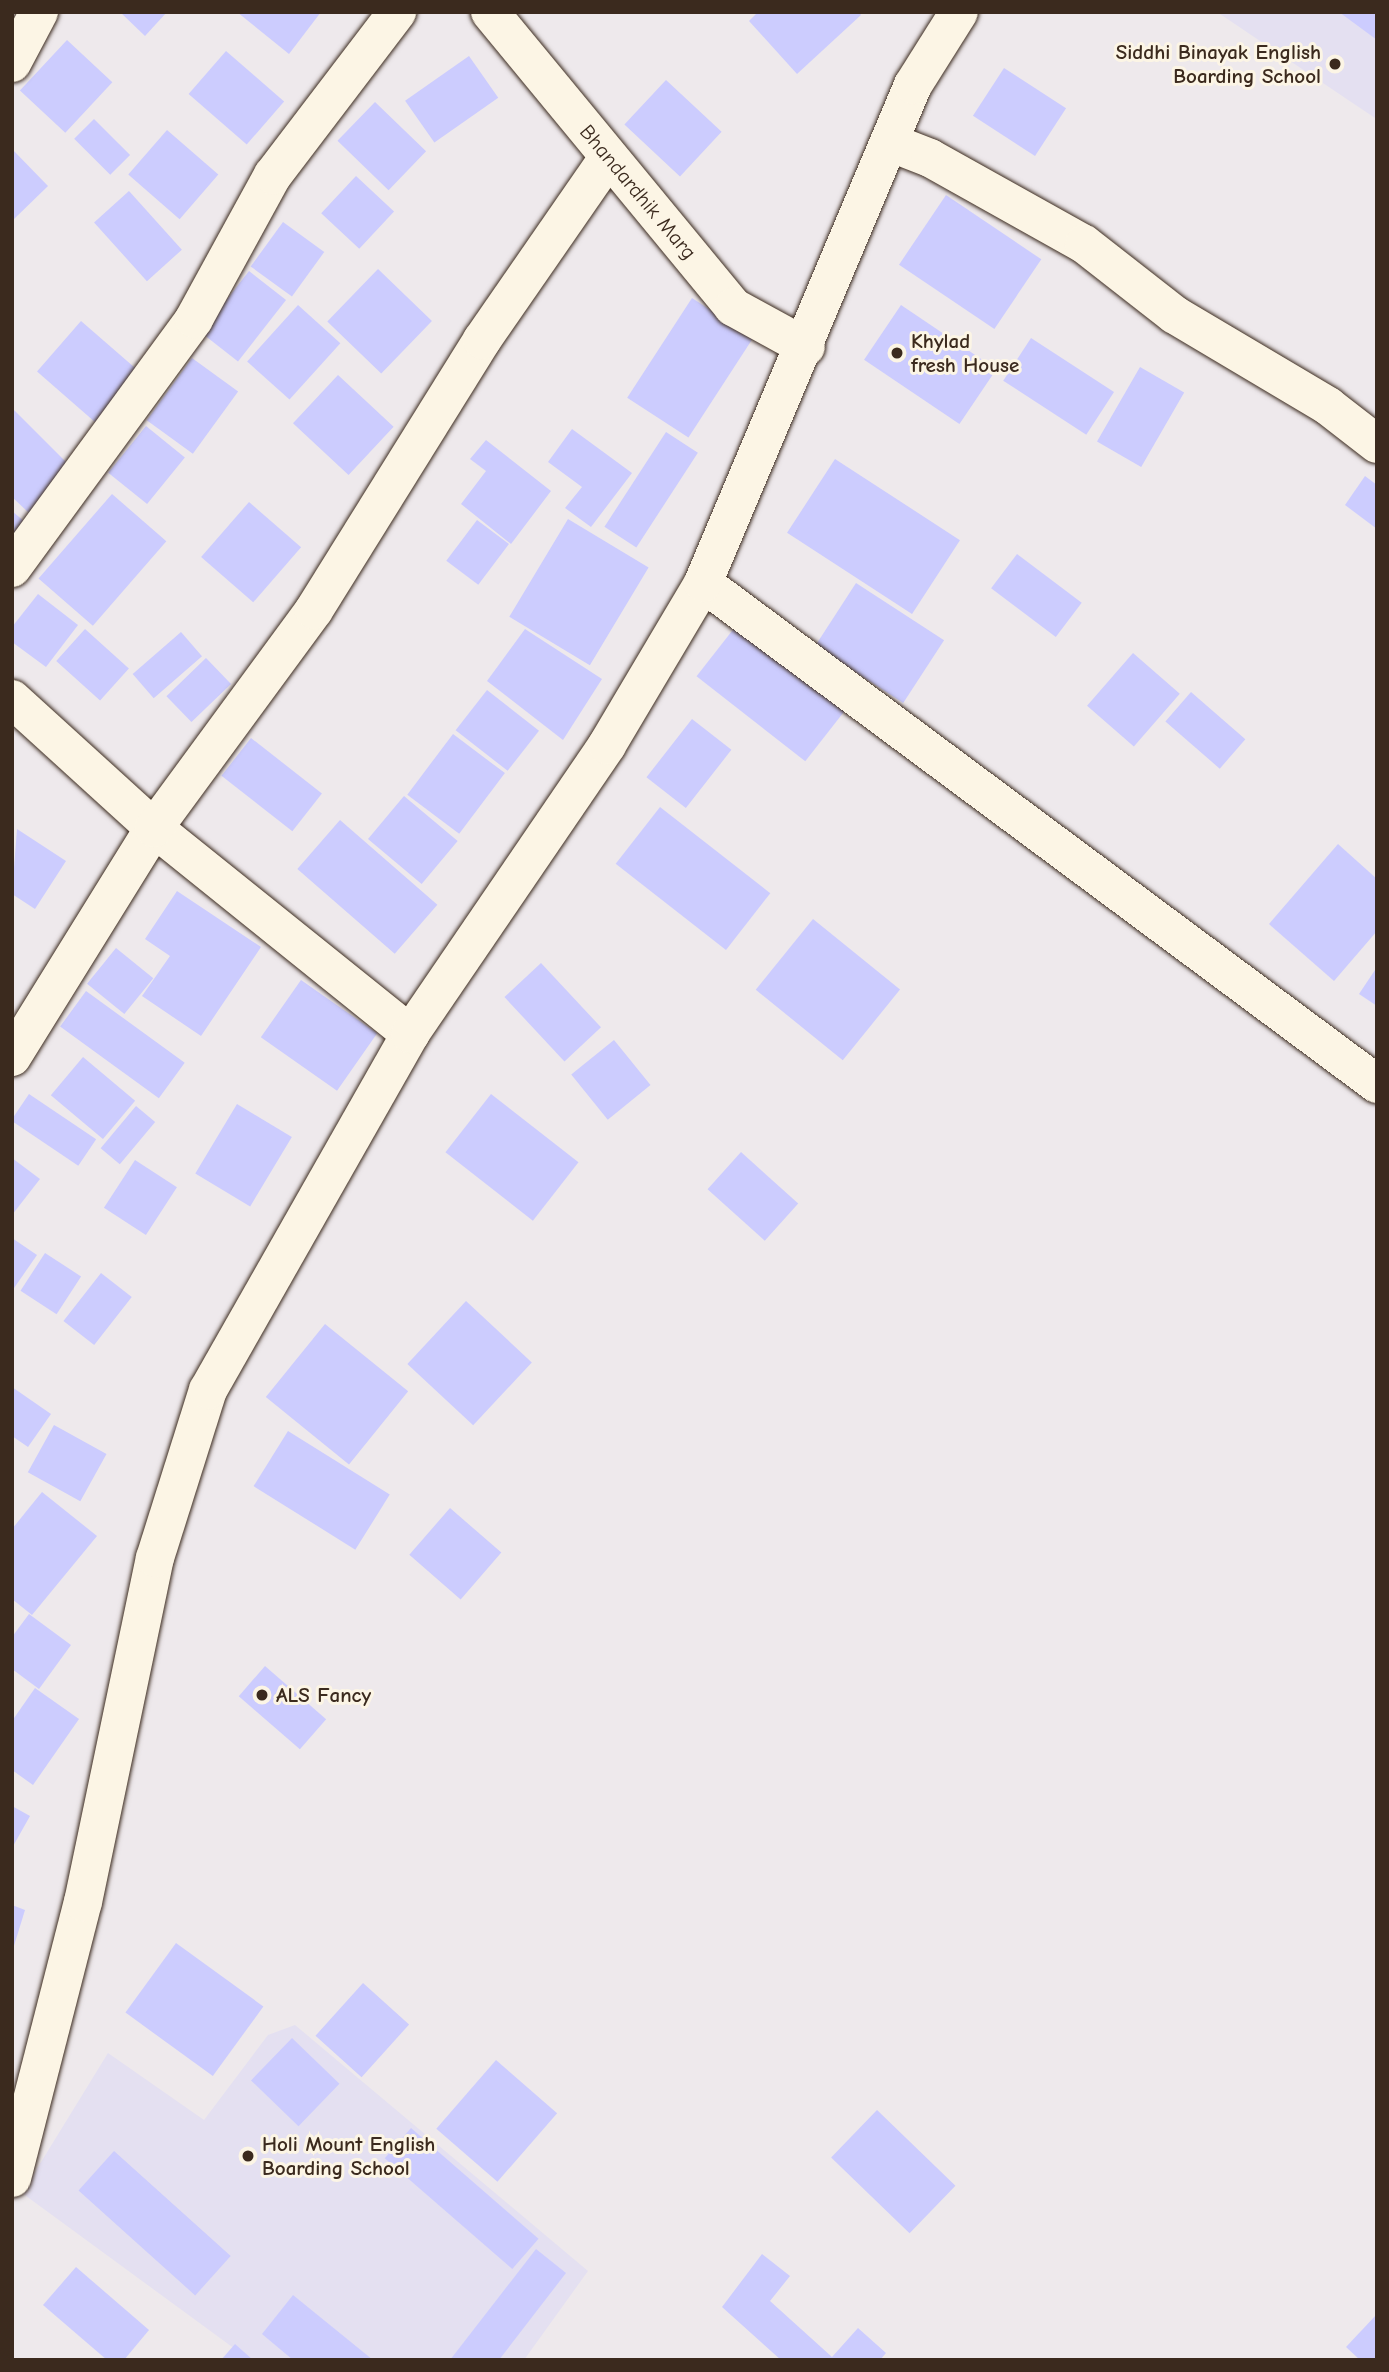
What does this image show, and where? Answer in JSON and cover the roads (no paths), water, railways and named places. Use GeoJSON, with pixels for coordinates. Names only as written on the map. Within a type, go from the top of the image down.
{"type":"FeatureCollection","features":[{"type":"Feature","properties":{"kind":"street"},"geometry":{"type":"LineString","coordinates":[[12,63],[38,12]]}},
{"type":"Feature","properties":{"kind":"street"},"geometry":{"type":"LineString","coordinates":[[12,568],[194,319],[273,174],[397,12]]}},
{"type":"Feature","properties":{"kind":"street","name":"Bhandardhik Marg"},"geometry":{"type":"LineString","coordinates":[[490,12],[733,307],[806,347]]}},
{"type":"Feature","properties":{"kind":"street"},"geometry":{"type":"LineString","coordinates":[[12,2178],[83,1902],[155,1558],[208,1390],[410,1034],[607,744],[703,583],[806,347],[913,85],[959,12]]}},
{"type":"Feature","properties":{"kind":"street"},"geometry":{"type":"LineString","coordinates":[[889,142],[930,158],[1084,244],[1175,315],[1328,406],[1377,444]]}},
{"type":"Feature","properties":{"kind":"street"},"geometry":{"type":"LineString","coordinates":[[12,1056],[154,828],[314,610],[482,340],[608,158]]}},
{"type":"Feature","properties":{"kind":"street"},"geometry":{"type":"LineString","coordinates":[[703,583],[1377,1084]]}},
{"type":"Feature","properties":{"kind":"street"},"geometry":{"type":"LineString","coordinates":[[12,699],[154,828],[410,1034]]}},
{"type":"Feature","properties":{"kind":"place","name":"Siddhi Binayak English Boarding School"},"geometry":{"type":"Point","coordinates":[1335,64]}},
{"type":"Feature","properties":{"kind":"place","name":"Khylad fresh House"},"geometry":{"type":"Point","coordinates":[897,353]}},
{"type":"Feature","properties":{"kind":"place","name":"ALS Fancy"},"geometry":{"type":"Point","coordinates":[262,1695]}},
{"type":"Feature","properties":{"kind":"place","name":"Holi Mount English Boarding School"},"geometry":{"type":"Point","coordinates":[248,2156]}}]}
